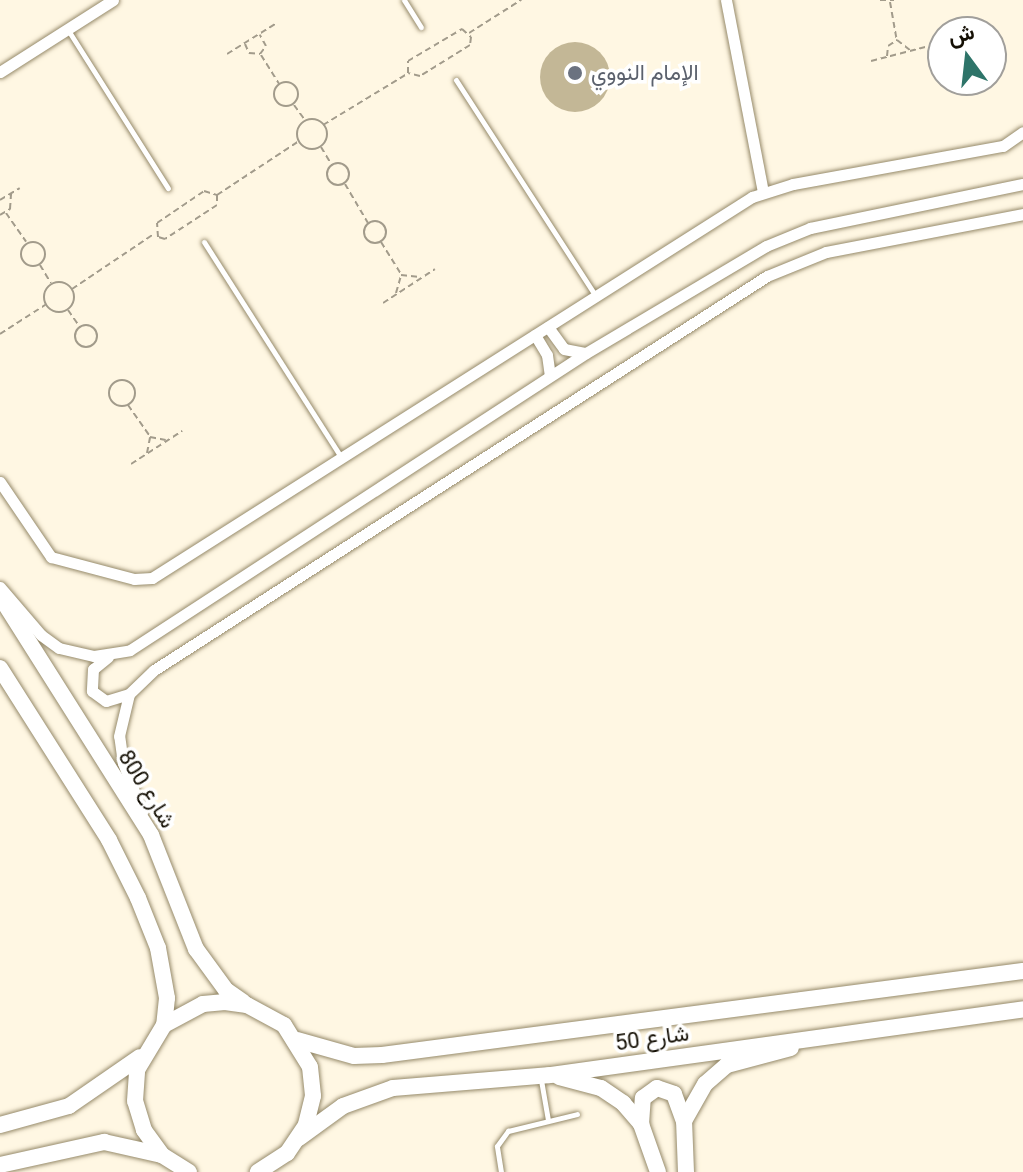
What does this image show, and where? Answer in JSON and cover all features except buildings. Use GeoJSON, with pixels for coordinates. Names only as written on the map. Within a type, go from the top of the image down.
{"type":"FeatureCollection","features":[{"type":"Feature","properties":{"kind":"main road","name":"شارع 800"},"geometry":{"type":"LineString","coordinates":[[0,596],[151,835],[196,949],[226,990],[247,1005],[267,1013],[297,1040]]}},
{"type":"Feature","properties":{"kind":"main road"},"geometry":{"type":"LineString","coordinates":[[0,668],[109,840],[138,898],[161,961],[167,998],[164,1025]]}},
{"type":"Feature","properties":{"kind":"main road","name":"شارع 50"},"geometry":{"type":"LineString","coordinates":[[297,1040],[354,1056],[382,1055],[1023,971]]}},
{"type":"Feature","properties":{"kind":"main road"},"geometry":{"type":"LineString","coordinates":[[0,1125],[69,1106],[142,1056],[164,1025],[203,1004],[247,1005]]}},
{"type":"Feature","properties":{"kind":"main road","name":"شارع 50"},"geometry":{"type":"LineString","coordinates":[[258,1172],[343,1106],[393,1088],[545,1075],[1023,1009]]}},
{"type":"Feature","properties":{"kind":"main road"},"geometry":{"type":"LineString","coordinates":[[684,1121],[692,1100],[727,1065],[837,1033]]}},
{"type":"Feature","properties":{"kind":"main road"},"geometry":{"type":"LineString","coordinates":[[297,1040],[310,1067],[313,1096],[299,1138]]}},
{"type":"Feature","properties":{"kind":"main road"},"geometry":{"type":"LineString","coordinates":[[142,1056],[135,1085],[138,1116],[162,1155]]}},
{"type":"Feature","properties":{"kind":"main road"},"geometry":{"type":"LineString","coordinates":[[545,1075],[601,1088],[641,1124]]}},
{"type":"Feature","properties":{"kind":"main road"},"geometry":{"type":"LineString","coordinates":[[658,1172],[641,1124],[643,1098],[657,1088],[674,1094],[684,1121],[686,1172]]}},
{"type":"Feature","properties":{"kind":"main road"},"geometry":{"type":"LineString","coordinates":[[0,1165],[104,1142],[162,1155],[189,1172]]}},
{"type":"Feature","properties":{"kind":"street"},"geometry":{"type":"LineString","coordinates":[[0,72],[113,0]]}},
{"type":"Feature","properties":{"kind":"street"},"geometry":{"type":"LineString","coordinates":[[726,0],[763,192]]}},
{"type":"Feature","properties":{"kind":"street"},"geometry":{"type":"LineString","coordinates":[[0,482],[51,557],[146,579],[763,192],[1003,146],[1023,132]]}},
{"type":"Feature","properties":{"kind":"street"},"geometry":{"type":"LineString","coordinates":[[1023,184],[789,236],[586,353],[146,640],[112,654],[93,669],[92,691],[106,701],[129,694],[154,670],[767,276],[826,252],[1023,214]]}},
{"type":"Feature","properties":{"kind":"street"},"geometry":{"type":"LineString","coordinates":[[548,327],[564,349],[586,353]]}},
{"type":"Feature","properties":{"kind":"street"},"geometry":{"type":"LineString","coordinates":[[535,335],[547,355],[550,376]]}},
{"type":"Feature","properties":{"kind":"street"},"geometry":{"type":"LineString","coordinates":[[0,587],[59,648],[94,656],[112,654]]}},
{"type":"Feature","properties":{"kind":"street"},"geometry":{"type":"LineString","coordinates":[[129,694],[120,751],[151,835]]}},
{"type":"Feature","properties":{"kind":"lane"},"geometry":{"type":"LineString","coordinates":[[404,0],[421,27]]}},
{"type":"Feature","properties":{"kind":"lane"},"geometry":{"type":"LineString","coordinates":[[67,30],[168,188]]}},
{"type":"Feature","properties":{"kind":"lane"},"geometry":{"type":"LineString","coordinates":[[456,80],[596,296]]}},
{"type":"Feature","properties":{"kind":"lane"},"geometry":{"type":"LineString","coordinates":[[204,242],[342,458]]}},
{"type":"Feature","properties":{"kind":"lane"},"geometry":{"type":"LineString","coordinates":[[545,1075],[548,1120]]}},
{"type":"Feature","properties":{"kind":"lane"},"geometry":{"type":"LineString","coordinates":[[501,1172],[497,1152],[503,1135],[577,1114]]}},
{"type":"Feature","properties":{"kind":"path"},"geometry":{"type":"LineString","coordinates":[[408,73],[408,61],[455,31],[469,33],[521,0]]}},
{"type":"Feature","properties":{"kind":"path"},"geometry":{"type":"LineString","coordinates":[[880,0],[892,1],[897,40],[911,51]]}},
{"type":"Feature","properties":{"kind":"path"},"geometry":{"type":"LineString","coordinates":[[227,54],[275,24]]}},
{"type":"Feature","properties":{"kind":"path"},"geometry":{"type":"LineString","coordinates":[[260,54],[279,84],[276,99],[293,104],[305,121],[323,125],[408,73],[420,76],[470,45],[469,33]]}},
{"type":"Feature","properties":{"kind":"path"},"geometry":{"type":"LineString","coordinates":[[259,35],[266,41],[260,54]]}},
{"type":"Feature","properties":{"kind":"path"},"geometry":{"type":"LineString","coordinates":[[887,57],[888,46],[897,40]]}},
{"type":"Feature","properties":{"kind":"path"},"geometry":{"type":"LineString","coordinates":[[245,43],[249,53],[260,54]]}},
{"type":"Feature","properties":{"kind":"path"},"geometry":{"type":"LineString","coordinates":[[871,61],[927,47]]}},
{"type":"Feature","properties":{"kind":"path"},"geometry":{"type":"LineString","coordinates":[[279,84],[295,86],[293,104]]}},
{"type":"Feature","properties":{"kind":"path"},"geometry":{"type":"LineString","coordinates":[[299,141],[299,128],[305,121]]}},
{"type":"Feature","properties":{"kind":"path"},"geometry":{"type":"LineString","coordinates":[[299,141],[308,148],[320,146],[326,139],[323,125]]}},
{"type":"Feature","properties":{"kind":"path"},"geometry":{"type":"LineString","coordinates":[[217,195],[299,141]]}},
{"type":"Feature","properties":{"kind":"path"},"geometry":{"type":"LineString","coordinates":[[320,146],[332,165],[329,180],[344,183]]}},
{"type":"Feature","properties":{"kind":"path"},"geometry":{"type":"LineString","coordinates":[[332,165],[347,168],[344,183],[368,223],[365,237],[381,241]]}},
{"type":"Feature","properties":{"kind":"path"},"geometry":{"type":"LineString","coordinates":[[0,200],[20,188]]}},
{"type":"Feature","properties":{"kind":"path"},"geometry":{"type":"LineString","coordinates":[[72,289],[155,234],[157,223],[204,191],[217,195]]}},
{"type":"Feature","properties":{"kind":"path"},"geometry":{"type":"LineString","coordinates":[[0,215],[13,204],[11,194]]}},
{"type":"Feature","properties":{"kind":"path"},"geometry":{"type":"LineString","coordinates":[[155,234],[165,239],[217,205],[217,195]]}},
{"type":"Feature","properties":{"kind":"path"},"geometry":{"type":"LineString","coordinates":[[6,213],[27,243],[44,249],[39,264]]}},
{"type":"Feature","properties":{"kind":"path"},"geometry":{"type":"LineString","coordinates":[[368,223],[383,226],[381,241],[401,275],[396,294]]}},
{"type":"Feature","properties":{"kind":"path"},"geometry":{"type":"LineString","coordinates":[[27,243],[23,261],[39,264],[51,283]]}},
{"type":"Feature","properties":{"kind":"path"},"geometry":{"type":"LineString","coordinates":[[383,303],[435,269]]}},
{"type":"Feature","properties":{"kind":"path"},"geometry":{"type":"LineString","coordinates":[[401,275],[412,273],[421,278]]}},
{"type":"Feature","properties":{"kind":"path"},"geometry":{"type":"LineString","coordinates":[[60,281],[72,289],[74,300],[68,309],[53,311],[46,305],[45,291],[51,283],[60,281]]}},
{"type":"Feature","properties":{"kind":"path"},"geometry":{"type":"LineString","coordinates":[[0,334],[46,305]]}},
{"type":"Feature","properties":{"kind":"path"},"geometry":{"type":"LineString","coordinates":[[68,309],[80,327],[94,330],[92,346],[76,341],[80,327]]}},
{"type":"Feature","properties":{"kind":"path"},"geometry":{"type":"LineString","coordinates":[[128,405],[133,386],[117,381],[109,392],[111,400],[128,405],[150,437],[166,441]]}},
{"type":"Feature","properties":{"kind":"path"},"geometry":{"type":"LineString","coordinates":[[131,464],[182,431]]}},
{"type":"Feature","properties":{"kind":"path"},"geometry":{"type":"LineString","coordinates":[[147,453],[150,437]]}},
{"type":"Feature","properties":{"kind":"place","name":"الإمام النووي"},"geometry":{"type":"Point","coordinates":[575,73]}}]}
